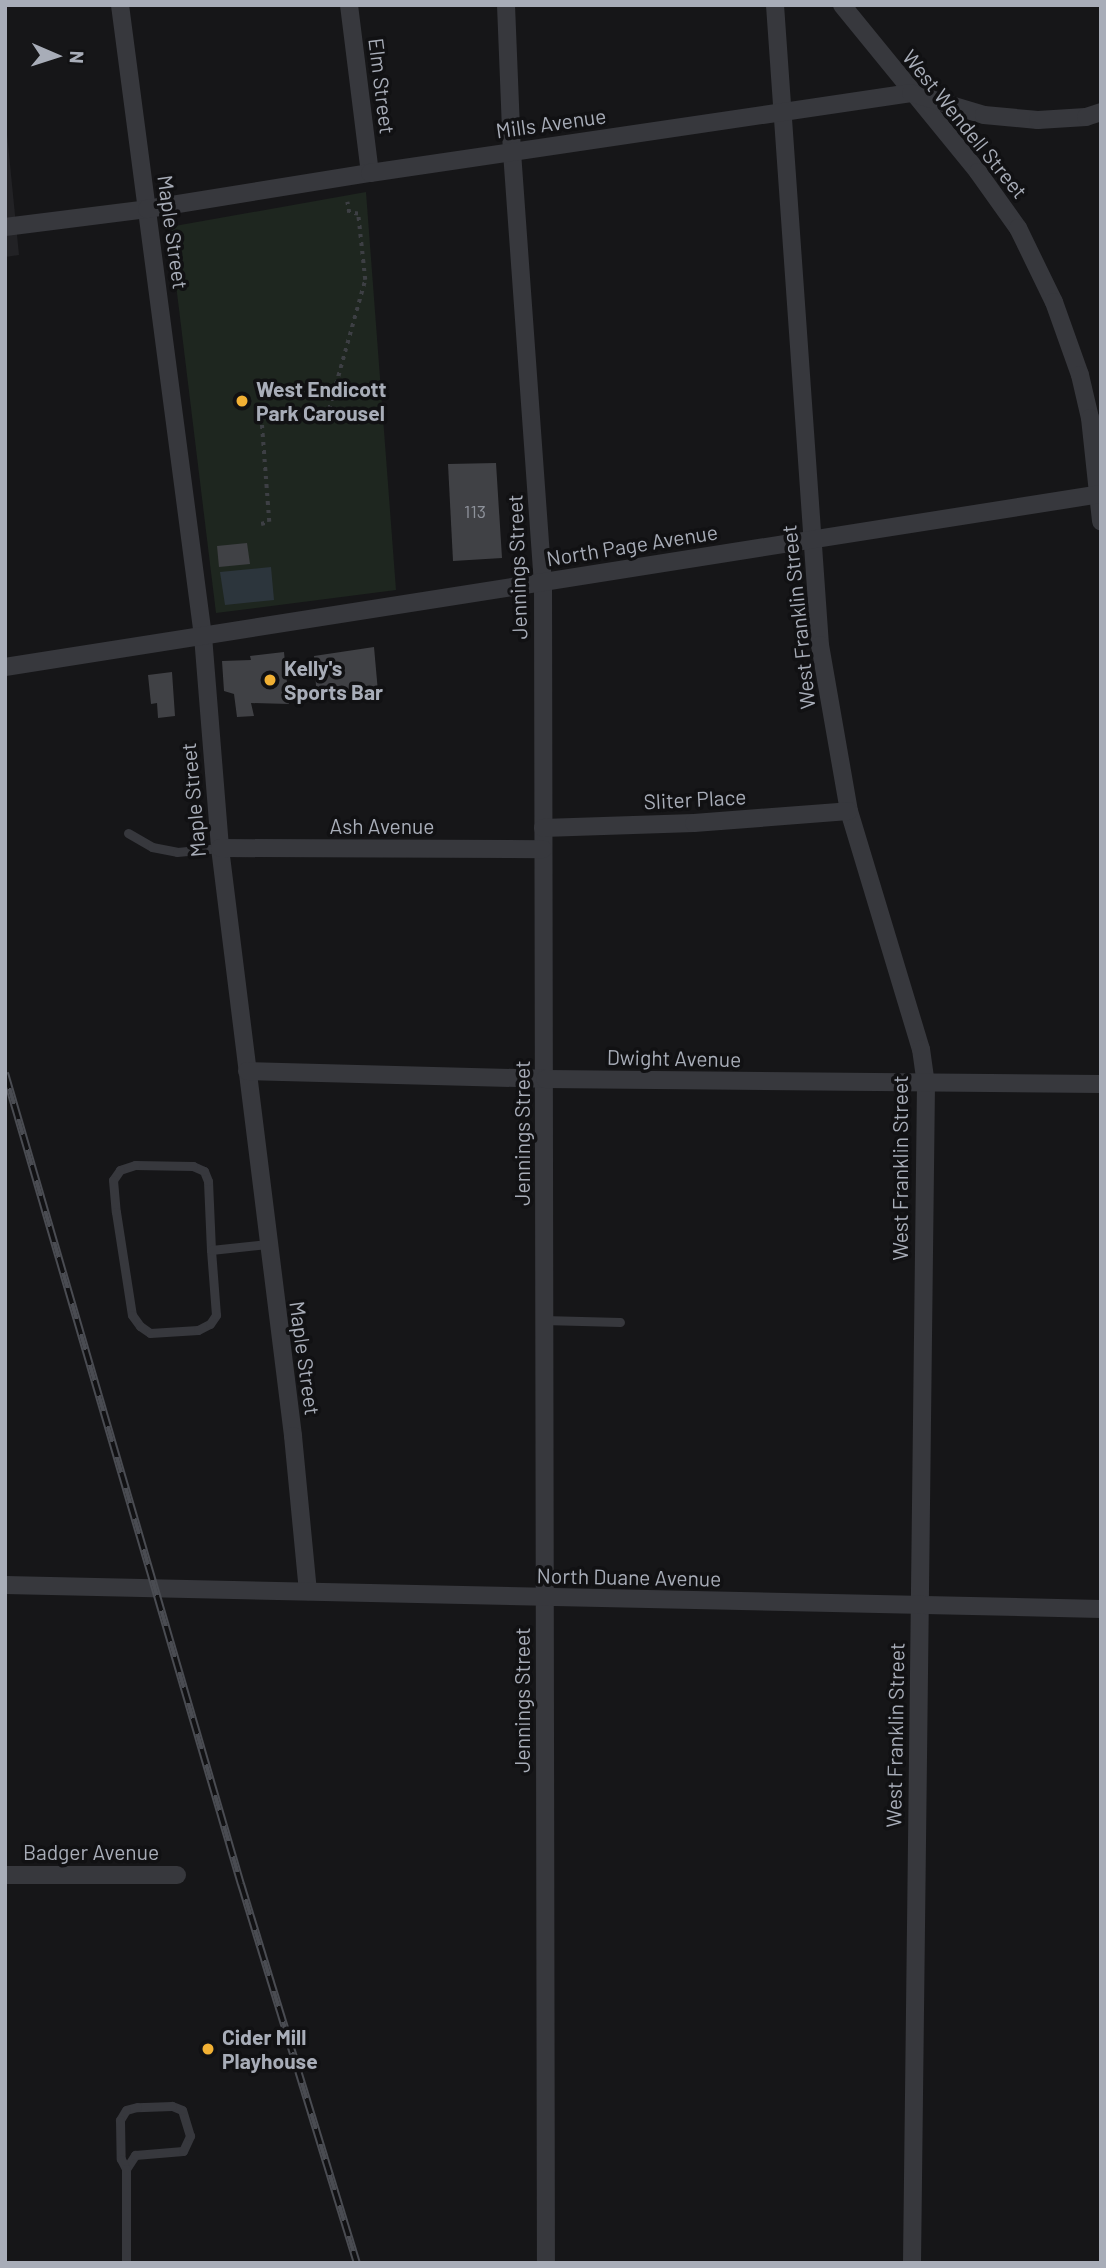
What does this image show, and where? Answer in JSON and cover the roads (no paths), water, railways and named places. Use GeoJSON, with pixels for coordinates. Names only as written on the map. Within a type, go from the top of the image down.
{"type":"FeatureCollection","features":[{"type":"Feature","properties":{"kind":"street","name":"Maple Street"},"geometry":{"type":"LineString","coordinates":[[120,5],[203,636],[220,848],[267,1244],[293,1436],[308,1591]]}},
{"type":"Feature","properties":{"kind":"street","name":"Elm Street"},"geometry":{"type":"LineString","coordinates":[[349,5],[370,173]]}},
{"type":"Feature","properties":{"kind":"street","name":"Jennings Street"},"geometry":{"type":"LineString","coordinates":[[506,5],[513,152],[543,582],[546,2263]]}},
{"type":"Feature","properties":{"kind":"street","name":"West Franklin Street"},"geometry":{"type":"LineString","coordinates":[[775,5],[820,645],[849,811],[921,1049],[926,1084],[912,2263]]}},
{"type":"Feature","properties":{"kind":"street","name":"West Wendell Street"},"geometry":{"type":"LineString","coordinates":[[842,5],[978,172],[1018,228],[1055,302],[1080,374],[1090,418],[1101,521]]}},
{"type":"Feature","properties":{"kind":"street","name":"Mills Avenue"},"geometry":{"type":"LineString","coordinates":[[5,227],[147,209],[370,173],[911,93],[984,115],[1038,120],[1086,117],[1101,113]]}},
{"type":"Feature","properties":{"kind":"street","name":"North Page Avenue"},"geometry":{"type":"LineString","coordinates":[[5,667],[1100,495]]}},
{"type":"Feature","properties":{"kind":"street","name":"Sliter Place"},"geometry":{"type":"LineString","coordinates":[[543,828],[694,822],[849,811]]}},
{"type":"Feature","properties":{"kind":"street","name":"Ash Avenue"},"geometry":{"type":"LineString","coordinates":[[220,848],[543,849]]}},
{"type":"Feature","properties":{"kind":"street","name":"Dwight Avenue"},"geometry":{"type":"LineString","coordinates":[[247,1071],[545,1079],[1101,1084]]}},
{"type":"Feature","properties":{"kind":"street","name":"North Duane Avenue"},"geometry":{"type":"LineString","coordinates":[[5,1585],[1101,1609]]}},
{"type":"Feature","properties":{"kind":"street","name":"Badger Avenue"},"geometry":{"type":"LineString","coordinates":[[5,1875],[177,1875]]}},
{"type":"Feature","properties":{"kind":"lane"},"geometry":{"type":"LineString","coordinates":[[128,833],[152,847],[177,852],[220,848]]}},
{"type":"Feature","properties":{"kind":"lane"},"geometry":{"type":"LineString","coordinates":[[135,1166],[193,1166],[204,1171],[208,1181],[211,1250],[216,1315],[210,1324],[198,1330],[150,1333],[140,1326],[132,1315],[116,1212],[113,1180],[120,1170],[135,1166]]}},
{"type":"Feature","properties":{"kind":"lane"},"geometry":{"type":"LineString","coordinates":[[211,1250],[267,1244]]}},
{"type":"Feature","properties":{"kind":"lane"},"geometry":{"type":"LineString","coordinates":[[544,1320],[620,1322]]}},
{"type":"Feature","properties":{"kind":"lane"},"geometry":{"type":"LineString","coordinates":[[125,2169],[135,2155],[183,2151],[190,2136],[182,2110],[172,2106],[126,2110],[120,2120],[121,2159],[125,2169],[126,2263]]}},
{"type":"Feature","properties":{"kind":"railway"},"geometry":{"type":"LineString","coordinates":[[5,1073],[241,1884],[357,2263]]}},
{"type":"Feature","properties":{"kind":"place","name":"West Endicott Park Carousel"},"geometry":{"type":"Point","coordinates":[242,401]}},
{"type":"Feature","properties":{"kind":"place","name":"Kelly's Sports Bar"},"geometry":{"type":"Point","coordinates":[270,680]}},
{"type":"Feature","properties":{"kind":"place","name":"Cider Mill Playhouse"},"geometry":{"type":"Point","coordinates":[208,2049]}}]}
